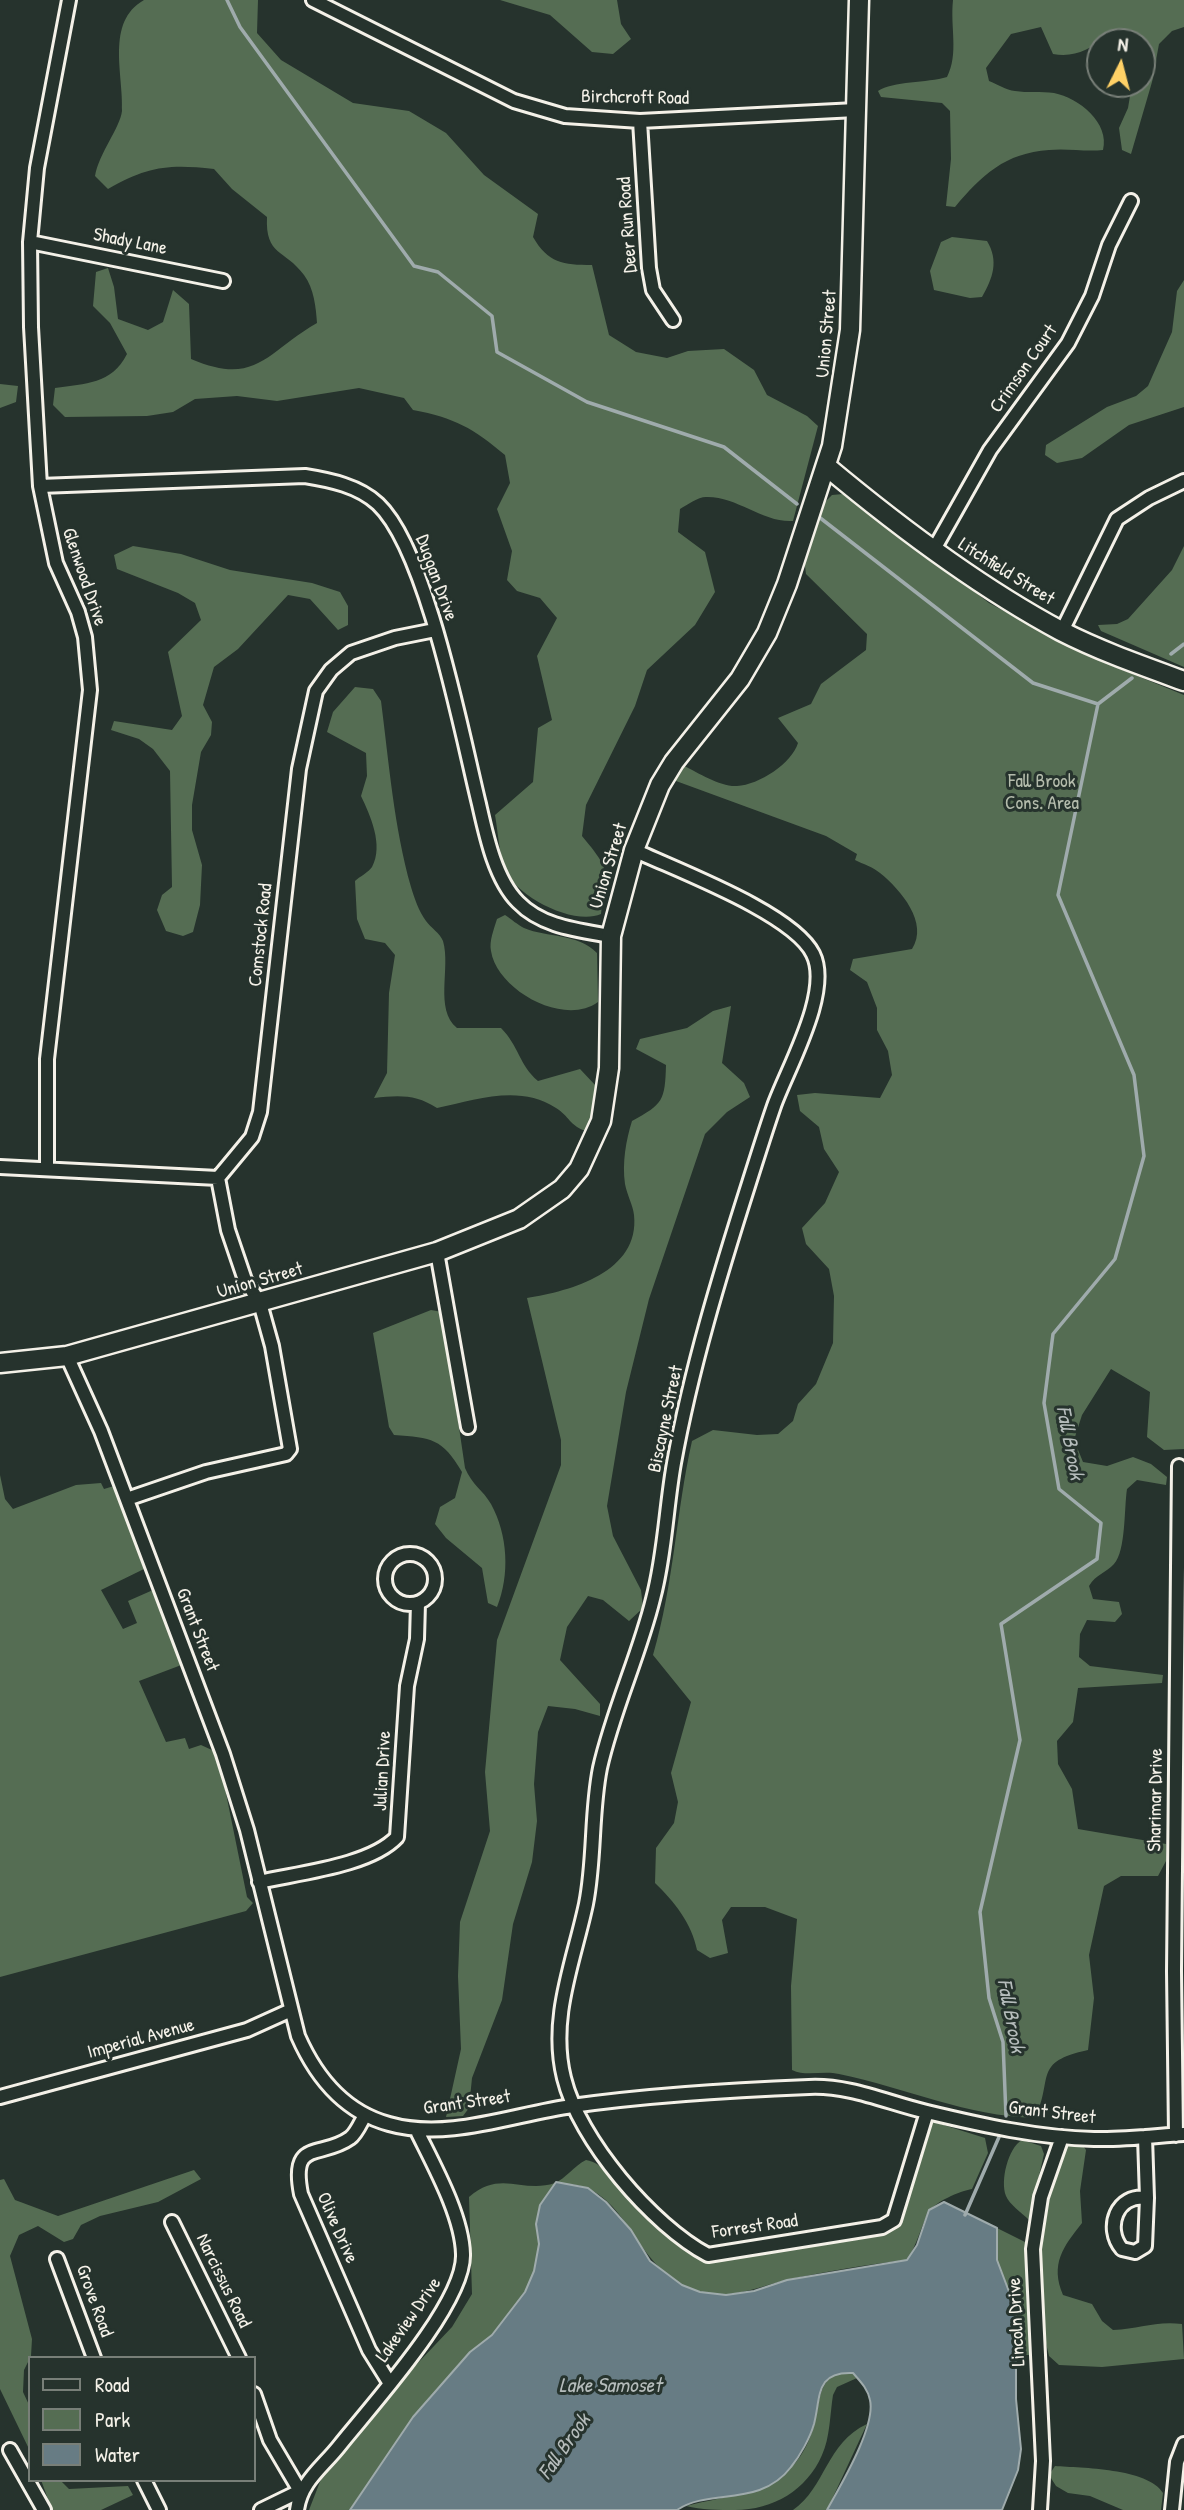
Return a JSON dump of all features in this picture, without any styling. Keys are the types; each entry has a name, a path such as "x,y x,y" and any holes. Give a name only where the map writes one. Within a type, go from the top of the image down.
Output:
{"street":[{"name":"Glenwood Drive","path":"47,1167 47,1059 87,743 90,690 85,637 78,612 56,564 40,485 30,242 37,168 69,0"},
{"name":"Birchcroft Road","path":"313,0 514,101 565,116 640,121 856,110"},
{"name":"Union Street","path":"0,1363 67,1356 436,1252 495,1231 541,1206 562,1189 592,1146 601,1121 610,1069 611,936 634,850 660,785 674,762 740,679 767,633 787,584 826,466 840,409 850,330 859,0"},
{"name":"Deer Run Road","path":"640,121 651,279 657,299 673,320"},
{"name":"Crimson Court","path":"933,551 990,450 1068,343 1092,296 1109,245 1131,201"},
{"name":"Shady Lane","path":"30,242 223,281"},
{"name":"Litchfield Street","path":"826,466 933,551 1062,631 1184,681"},
{"name":"Duggan Drive","path":"40,485 305,476 331,480 356,489 378,504 394,525 417,573 435,630 485,829 503,879 517,901 537,918 562,927 611,936"},
{"path":"1062,631 1117,519 1149,498 1184,481"},
{"name":"Comstock Road","path":"218,1178 252,1137 260,1112 299,769 316,691 331,670 351,653 395,638 435,630"},
{"name":"Biscayne Street","path":"573,2106 563,2075 561,2007 586,1903 599,1772 654,1594 674,1463 695,1373 741,1207 774,1106 813,1007 817,981 814,955 797,934 776,919 634,850"},
{"path":"0,1167 47,1167 218,1178 232,1243 245,1280 260,1303 291,1447 288,1452 206,1472 127,1500"},
{"path":"436,1252 468,1427"},
{"name":"Grant Street","path":"67,1356 127,1500 223,1754 247,1830 289,2011 309,2060 324,2081 365,2115 416,2129 442,2130 573,2106 837,2087 927,2112 1062,2137 1180,2135"},
{"name":"Sharimar Drive","path":"1180,1466 1174,1970 1180,2135"},
{"name":"Julian Drive","path":"404,1554 421,1556 428,1560 436,1575 433,1590 418,1603 397,1600 386,1587 386,1570 390,1563 404,1554"},
{"name":"Julian Drive","path":"259,1882 357,1859 386,1849 397,1837 408,1677 419,1617 418,1603"},
{"name":"Imperial Avenue","path":"0,2097 247,2030 289,2011"},
{"name":"Forrest Road","path":"573,2106 627,2188 686,2243 708,2255 883,2228 894,2220 927,2112"},
{"name":"Olive Drive","path":"365,2115 350,2138 309,2152 300,2163 298,2180 301,2194 369,2350 389,2382"},
{"name":"Lakeview Drive","path":"300,2491 389,2382 448,2304 459,2280 463,2255 454,2216 416,2129"},
{"name":"Lincoln Drive","path":"1038,2510 1042,2462 1033,2249 1041,2197 1062,2137"},
{"path":"1145,2137 1147,2198"},
{"name":"Narcissus Road","path":"172,2222 238,2356"},
{"name":"Grove Road","path":"57,2259 93,2356"},
{"path":"256,2400 270,2440 300,2491 297,2510"},
{"path":"1172,2510 1177,2462 1184,2444"},
{"path":"10,2450 28,2482"},
{"path":"28,2482 44,2510"},
{"path":"145,2482 159,2510"},
{"path":"261,2510 300,2491"}],"green space":[{"path":"144,0 258,0 257,33 281,60 353,103 409,111 446,133 484,175 538,214 533,237 544,252 557,261 592,265 609,335 636,352 667,358 688,351 724,349 754,370 767,395 807,416 818,426 793,521 771,518 717,498 700,498 680,509 678,532 705,552 715,592 695,625 647,670 635,706 586,805 582,836 603,864 606,879 601,914 590,917 576,916 533,899 511,879 501,856 495,815 533,782 538,728 552,720 537,656 557,618 540,598 517,591 507,580 512,551 497,509 510,483 505,455 463,425 413,410 404,398 359,388 277,401 237,396 195,399 173,412 147,416 65,417 53,405 55,388 97,381 113,372 127,354 110,323 93,306 96,272 108,268 114,287 118,319 148,330 163,322 173,290 189,304 191,359 213,367 246,368 272,355 317,323 310,286 297,267 273,246 267,230 267,217 232,189 214,169 159,168 135,175 108,189 95,176 122,111 120,35 132,10"},
{"path":"500,0 617,0 621,24 631,39 613,54 592,52 550,15"},
{"path":"953,0 1184,0 1184,27 1172,31 1159,44 1156,60 1156,28 1086,28 1086,50 1068,55 1053,54 1041,27 1011,34 986,68 989,81 1012,90 1054,93 1073,100 1097,121 1102,130 1103,150 1033,152 1007,161 985,176 955,207 946,206 951,159 950,111 942,103 881,97 878,91 892,85 947,77 953,59"},
{"path":"1130,98 1147,98 1131,154 1122,150 1119,128"},
{"path":"952,237 987,241 991,248 993,269 982,297 970,298 934,290 930,271 941,242"},
{"path":"1184,280 1184,407 1129,425 1082,458 1057,463 1045,455 1046,445 1107,407 1136,396 1148,386 1172,332 1177,291"},
{"path":"0,384 18,386 16,402 0,408"},
{"name":"Fall Brook Cons. Area","path":"843,494 858,501 989,603 1086,655 1184,695 1184,1449 1164,1450 1147,1437 1150,1392 1111,1369 1082,1415 1074,1440 1083,1462 1107,1466 1133,1457 1151,1464 1167,1477 1166,1485 1137,1480 1127,1489 1123,1540 1118,1558 1089,1586 1093,1599 1119,1602 1122,1614 1115,1622 1087,1620 1080,1634 1079,1657 1090,1666 1163,1675 1162,1683 1078,1688 1073,1722 1057,1741 1058,1764 1072,1789 1078,1829 1166,1844 1166,1861 1158,1876 1121,1876 1104,1886 1089,1955 1094,1998 1088,2050 1070,2055 1052,2066 1035,2118 960,2107 839,2074 792,2070 791,1986 797,1919 765,1907 731,1907 722,1920 728,1953 710,1958 697,1950 695,1940 681,1913 655,1883 656,1848 674,1823 678,1802 671,1773 691,1702 653,1655 666,1602 692,1441 713,1430 757,1435 778,1434 793,1421 798,1404 816,1384 833,1343 834,1296 829,1269 806,1244 802,1228 825,1203 839,1172 824,1149 819,1127 800,1111 797,1095 815,1093 880,1098 892,1075 888,1051 877,1030 877,1008 867,982 850,970 853,959 912,949 916,939 915,918 904,898 880,873 855,860 857,854 826,836 676,781 676,769 684,766 730,786 746,785 774,772 795,751 798,743 778,718 811,704 821,684 866,650 867,634 806,574 804,558 825,502 832,495"},
{"path":"133,546 181,554 230,570 312,583 340,592 348,606 348,625 338,630 310,599 288,595 238,649 214,667 203,705 212,722 211,735 201,752 192,805 192,830 202,865 200,905 193,932 183,936 166,931 157,910 162,895 172,887 170,771 153,749 139,739 111,730 114,721 172,730 182,716 168,652 201,620 195,603 178,593 117,569 114,555"},
{"path":"1184,546 1184,667 1101,631 1098,625 1117,624 1128,619 1172,570"},
{"path":"355,687 373,689 381,701 400,841 417,904 426,921 443,941 445,999 450,1020 457,1028 501,1028 538,1081 580,1069 596,1086 596,1105 586,1131 576,1126 556,1108 527,1097 497,1096 437,1108 422,1100 407,1097 374,1098 387,1073 389,993 395,955 385,943 365,939 357,919 355,881 372,867 377,849 374,830 361,796 367,776 366,753 327,732 333,712"},
{"path":"505,915 524,928 581,942 597,953 598,1002 584,1009 551,1007 519,991 505,979 496,965 491,947 497,919"},
{"path":"731,1006 722,1063 744,1083 750,1097 727,1112 705,1134 649,1299 626,1392 607,1506 613,1536 641,1590 643,1608 629,1621 603,1600 588,1596 567,1627 560,1660 600,1704 600,1716 575,1709 548,1706 538,1732 534,1784 537,1821 532,1862 513,1924 502,2000 472,2078 469,2108 463,2116 446,2117 461,2049 458,1976 460,1922 490,1831 485,1772 497,1640 561,1465 561,1440 527,1298 582,1284 599,1275 626,1251 633,1235 634,1215 624,1176 628,1136 632,1121 660,1100 666,1077 666,1065 636,1049 640,1039 687,1028 713,1011"},
{"path":"431,1310 442,1312 465,1468 491,1504 504,1542 504,1582 497,1607 488,1603 482,1568 446,1538 435,1524 440,1507 455,1498 462,1472 442,1446 427,1439 394,1435 389,1427 373,1333"},
{"path":"0,1475 5,1499 13,1509 76,1485 101,1483 104,1489 114,1486 144,1569 101,1590 123,1629 137,1623 128,1601 153,1590 184,1664 139,1681 166,1742 185,1738 189,1749 201,1745 214,1751 219,1759 247,1897 253,1903 246,1911 0,1977"},
{"path":"930,2123 985,2138 988,2153 972,2189 948,2198 931,2209 907,2260 815,2274 732,2294 709,2294 678,2282 649,2256 603,2197 587,2188 556,2183 536,2224 539,2244 534,2271 525,2292 492,2335 470,2352 413,2417 350,2510 309,2510 323,2474 380,2403 452,2327 472,2294 469,2197 481,2189 502,2183 543,2186 555,2183 586,2160 598,2164 607,2172 631,2203 663,2234 688,2250 715,2259 889,2231 899,2221"},
{"path":"1022,2140 1041,2146 1044,2154 1029,2220 1010,2202 1004,2190 1009,2157"},
{"path":"1066,2143 1081,2143 1086,2150 1080,2191 1082,2223 1064,2248 1058,2265 1059,2284 1063,2295 1092,2304 1102,2321 1113,2330 1182,2324 1184,2359 1102,2367 1059,2365 1049,2356 1043,2330 1038,2251 1047,2194"},
{"path":"194,2170 201,2179 158,2202 100,2216 81,2225 73,2239 64,2242 38,2226 19,2235 10,2256 32,2339 31,2356 28,2356 24,2370 23,2392 28,2403 28,2447 0,2389 0,2180 4,2179 15,2200 58,2216"},
{"path":"997,2228 1027,2243 1031,2355 1024,2355 1018,2345 1016,2309 997,2260"},
{"path":"836,2372 853,2373 857,2378 837,2387 833,2395 825,2448 816,2467 798,2488 775,2502 749,2509 710,2510 686,2506 764,2485 794,2464 806,2447 822,2390"},
{"path":"867,2424 827,2510 793,2510 813,2490 843,2442"},
{"path":"1055,2466 1113,2471 1143,2479 1163,2493 1161,2510 1123,2510 1090,2496 1068,2493 1056,2486 1049,2475"},
{"path":"42,2482 62,2482 69,2489 128,2486 133,2495 101,2510 52,2510"}],"water":[{"name":"Lake Samoset","path":"556,2182 588,2188 606,2202 631,2230 650,2261 682,2285 700,2292 726,2295 754,2291 787,2280 907,2260 917,2245 929,2210 944,2202 997,2228 997,2260 1016,2310 1016,2399 1021,2449 1018,2470 1002,2510 827,2510 856,2456 868,2425 870,2400 853,2373 832,2376 826,2381 819,2395 812,2429 798,2458 779,2480 750,2493 704,2500 677,2510 350,2510 413,2417 470,2352 492,2335 525,2292 534,2271 539,2244 536,2224 540,2205"}],"waterway":[{"path":"227,0 240,27 414,266 438,272 492,316 497,352 587,402 724,447 797,504"},
{"path":"819,517 1033,683 1098,704"},
{"name":"Fall Brook","path":"1171,654 1184,644"},
{"name":"Fall Brook","path":"1006,2116 1003,2042 989,1998 980,1912 1020,1740 1001,1624 1097,1559 1101,1523 1059,1489 1044,1403 1053,1334 1115,1259 1144,1156 1134,1075 1058,895 1098,704 1132,678"},
{"name":"Fall Brook","path":"965,2215 999,2137"}]}
